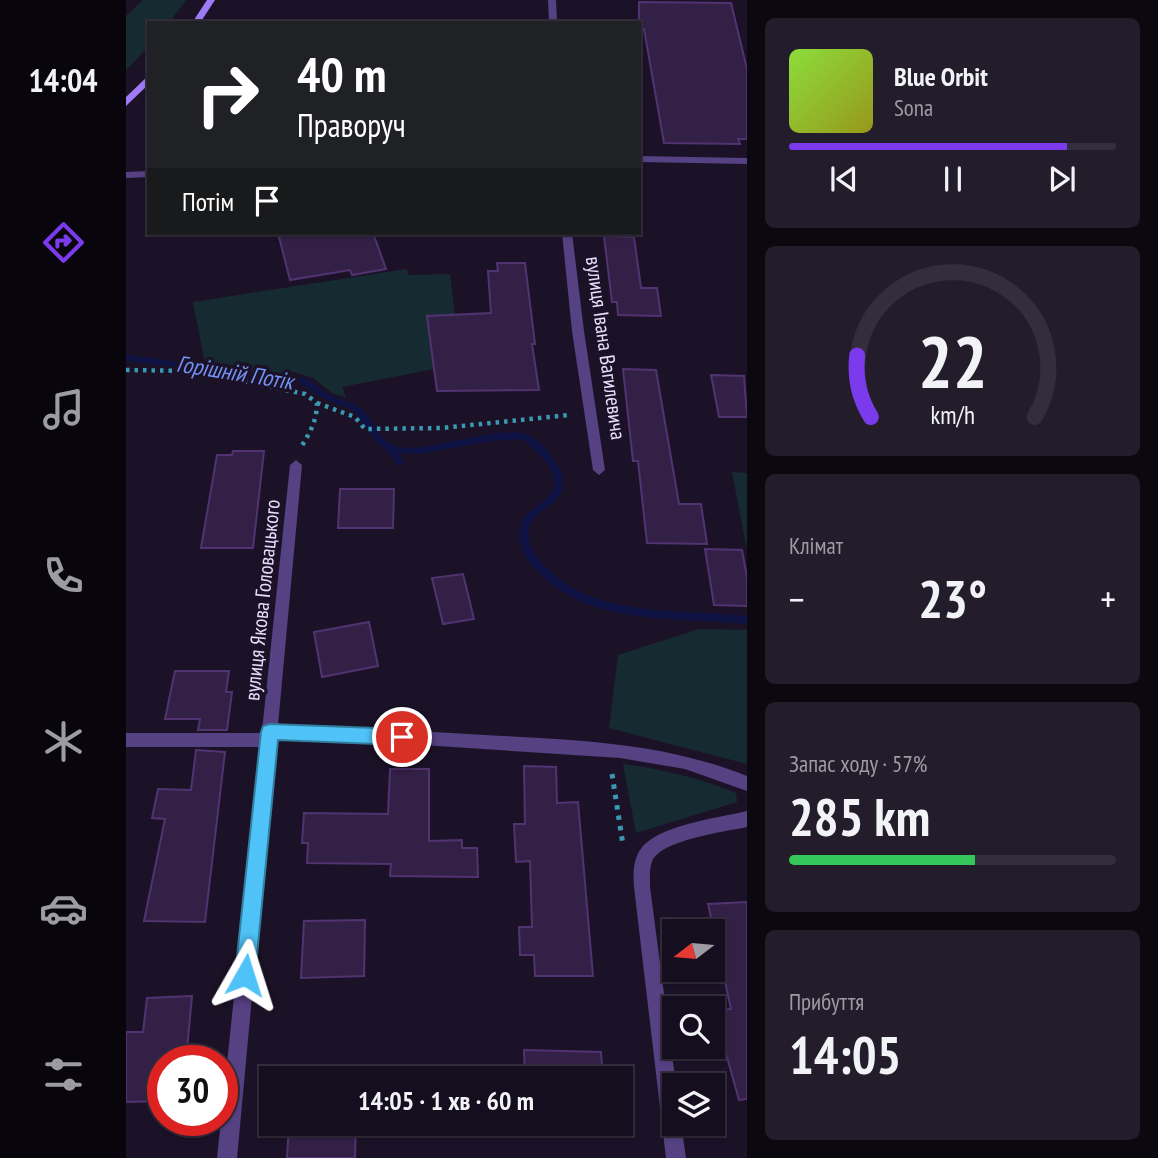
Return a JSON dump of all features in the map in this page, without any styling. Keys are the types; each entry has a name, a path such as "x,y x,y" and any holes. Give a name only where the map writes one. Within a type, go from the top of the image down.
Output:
{"street":[{"path":"197,21 211,0"},
{"path":"552,0 553,21"},
{"path":"126,103 147,80"},
{"path":"641,159 747,161"},
{"path":"126,175 147,174"},
{"name":"вулиця Івана Вагилевича","path":"567,235 600,470"},
{"name":"вулиця Якова Головацького","path":"227,1158 296,465"},
{"path":"126,740 269,736 608,749 669,758 747,784"},
{"path":"676,1158 642,870 646,855 655,846 671,839 747,819"}],"path":[{"path":"126,370 180,369 216,373 305,394 317,402 355,417 365,429 420,430 590,413"},
{"path":"314,425 317,402"},
{"path":"608,749 624,848"}],"shaded area":[{"path":"143,0 186,0 170,21 147,21 147,48 126,70 126,16"},
{"path":"407,269 408,275 450,274 455,315 427,317 434,369 342,387 346,397 334,394 313,378 294,372 261,375 205,363 193,302"},
{"path":"732,472 747,473 747,550"},
{"path":"699,629 747,630 747,764 609,728 618,655"},
{"path":"623,764 666,771 708,783 736,793 737,802 636,833"}],"building":[{"path":"639,2 731,3 747,69 747,139 738,139 740,144 664,143 644,29 641,29"},
{"path":"279,235 374,235 386,269 352,275 350,270 290,280"},
{"path":"604,236 634,237 641,288 657,288 661,316 618,315 617,302 612,302"},
{"path":"497,263 525,263 539,390 437,391 427,316 491,313 488,271 498,271"},
{"path":"623,369 656,370 679,504 701,504 707,544 647,543 638,461 633,461"},
{"path":"711,375 744,376 747,417 719,417"},
{"path":"233,451 264,451 253,548 201,548 217,455 232,455"},
{"path":"340,489 394,489 393,528 338,528"},
{"path":"705,549 742,550 747,577 747,606 714,605"},
{"path":"463,574 474,619 443,624 432,578"},
{"path":"369,622 378,666 322,677 314,632"},
{"path":"175,671 229,671 226,692 232,692 227,730 198,730 200,719 165,719"},
{"path":"196,750 225,752 205,922 144,921 165,819 152,818 158,789 191,790"},
{"path":"524,766 556,767 557,803 578,802 593,976 535,976 534,955 520,955 519,927 532,927 530,861 516,862 514,824 525,824"},
{"path":"390,769 429,769 429,841 462,840 462,848 477,848 478,877 390,876 391,864 307,863 308,843 302,843 304,813 388,814"},
{"path":"747,902 747,1099 739,1100 725,1050 725,1009 731,1009 725,982 725,919 711,919 708,904"},
{"path":"365,920 364,976 301,978 304,921"},
{"path":"192,996 187,1045 147,1045 147,1101 126,1102 126,1032 143,1032 147,998"},
{"path":"524,1050 601,1052 602,1066 525,1066"},
{"path":"288,1136 356,1136 355,1158 287,1158"}],"waterway":[{"name":"Горішній Потік","path":"126,358 258,379 300,379 327,397 358,410 380,441 392,449 419,451 492,438 524,436 545,455 559,480 556,494 529,518 524,536 526,548 536,564 557,583 581,597 607,606 663,614 747,620"},
{"path":"391,449 400,463"}],"route":[{"path":"245,975 270,732 402,737"}]}
